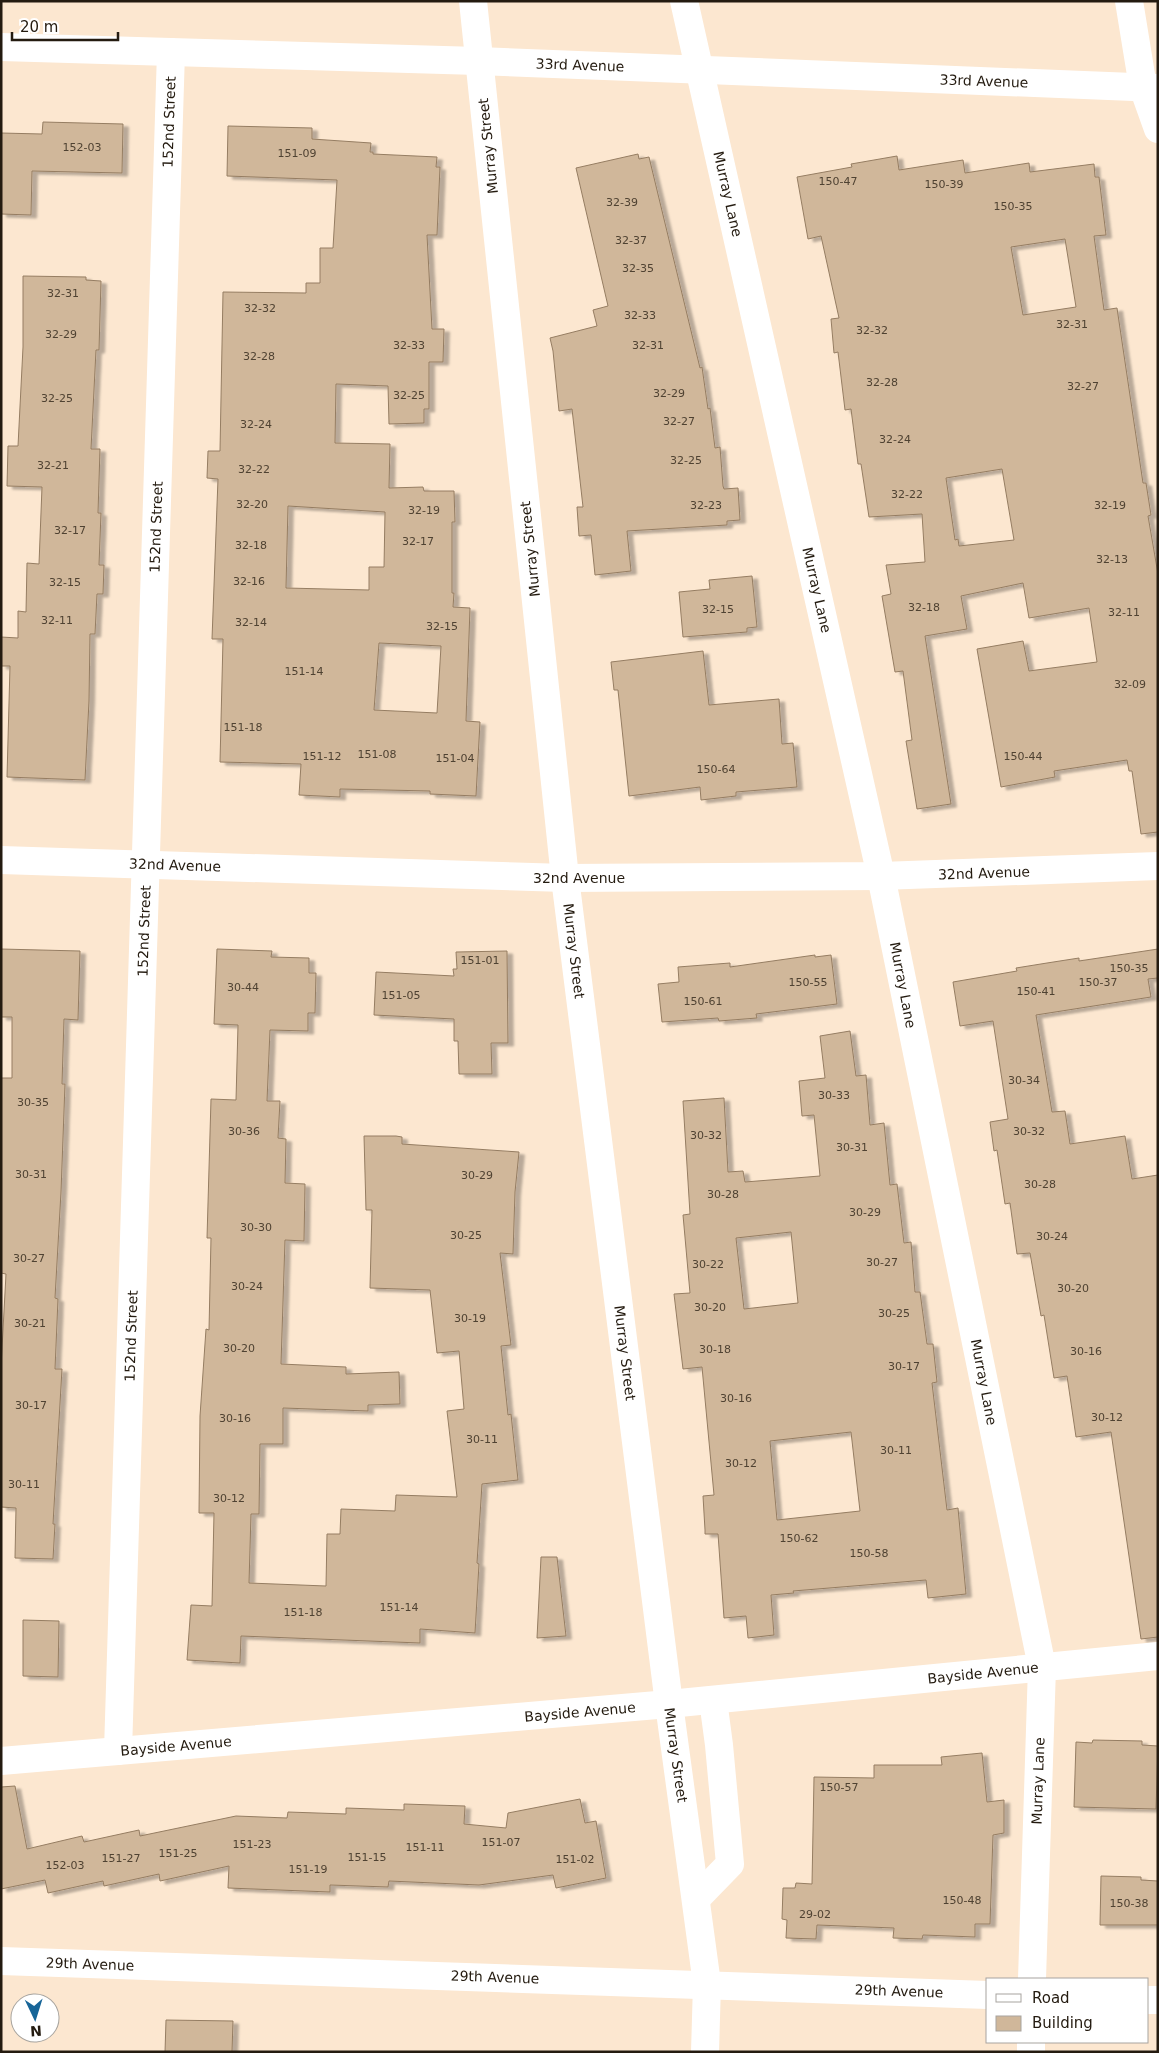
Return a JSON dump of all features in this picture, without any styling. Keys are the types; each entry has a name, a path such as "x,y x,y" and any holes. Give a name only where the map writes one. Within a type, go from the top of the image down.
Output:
{"street":[{"name":"Murray Street","path":"473,1 565,878 707,1984 705,2052"},
{"name":"Murray Lane","path":"684,1 881,876 1042,1667 1032,1978"},
{"path":"1129,1 1151,87 1158,130"},
{"name":"33rd Avenue","path":"1,47 478,61 1151,87"},
{"name":"152nd Street","path":"118,1751 171,52"},
{"name":"32nd Avenue","path":"1,860 565,878 881,876 1158,866"},
{"name":"Bayside Avenue","path":"1,1761 670,1704 1158,1656"},
{"path":"696,1899 730,1864 713,1700"},
{"name":"29th Avenue","path":"1,1961 986,1994"}],"building":[{"path":"43,122 123,124 122,173 32,171 31,215 1,214 1,133 42,134"},
{"path":"228,126 312,128 312,139 371,143 370,152 373,152 373,154 437,157 436,167 440,167 437,235 427,235 432,329 444,329 443,362 429,362 429,409 424,409 424,423 389,424 388,386 336,384 335,443 390,444 389,488 423,487 424,491 454,491 455,522 452,522 453,607 470,608 466,721 480,722 476,796 430,794 430,791 340,789 340,797 299,795 301,764 220,762 223,639 212,639 218,479 207,478 208,451 220,451 223,292 306,293 306,283 320,283 320,248 333,248 337,180 227,176","holes":["288,506 385,512 384,567 369,567 369,590 286,588","379,643 441,646 437,713 374,710"]},
{"path":"638,154 639,159 649,157 700,368 702,367 715,448 720,447 723,486 724,489 738,488 740,520 727,521 727,525 627,531 631,571 595,575 591,535 579,536 577,507 583,507 572,409 559,411 550,338 597,326 593,310 608,306 576,168"},
{"path":"897,156 899,170 963,160 965,173 1029,163 1030,172 1094,164 1095,177 1099,177 1106,235 1094,236 1104,310 1117,308 1143,483 1146,483 1151,515 1148,516 1158,574 1158,832 1141,834 1132,771 1129,771 1127,760 1054,771 1055,777 1001,787 977,649 1023,641 1029,671 1097,662 1089,608 1029,618 1023,583 961,596 967,629 925,636 951,804 917,809 906,741 912,740 903,671 895,672 882,596 891,594 886,565 925,562 922,514 869,517 861,464 858,464 851,409 845,410 838,352 834,353 831,319 839,318 821,236 808,239 797,177 852,167 851,164","holes":["1065,239 1076,307 1023,315 1011,247","1002,469 1014,540 959,546 958,539 955,540 946,478"]},
{"path":"23,276 86,277 86,280 101,281 99,350 96,350 91,449 100,449 98,513 101,513 99,565 104,565 103,594 97,594 95,634 90,634 85,780 7,777 10,666 1,666 1,637 18,638 18,611 26,612 27,563 39,564 42,487 7,486 8,446 18,446 23,347"},
{"path":"752,576 757,627 747,628 747,632 683,637 679,592 710,589 709,580"},
{"path":"703,651 709,705 779,699 782,744 793,743 797,787 736,792 736,796 701,800 700,787 629,796 618,690 614,690 611,662"},
{"path":"1,949 80,951 78,1020 64,1019 62,1084 65,1084 55,1298 58,1299 55,1369 62,1369 53,1524 55,1524 53,1559 15,1558 16,1508 1,1507 1,1367 6,1274 1,1273 1,1078 12,1078 12,1017 1,1017"},
{"path":"217,949 272,951 271,957 309,958 309,973 316,973 315,1013 308,1013 308,1031 270,1030 267,1101 280,1101 278,1138 286,1139 285,1183 305,1184 304,1241 285,1240 281,1364 346,1367 346,1374 399,1372 400,1404 368,1405 368,1411 283,1408 283,1444 260,1444 259,1514 251,1514 249,1583 326,1586 327,1534 340,1534 341,1509 395,1511 396,1495 457,1497 447,1411 464,1409 459,1351 437,1353 430,1290 370,1288 372,1210 366,1210 364,1136 402,1137 402,1144 519,1152 515,1192 513,1254 500,1253 511,1345 501,1346 508,1415 511,1414 518,1480 482,1484 475,1633 420,1629 420,1643 241,1636 240,1663 187,1660 191,1605 212,1606 214,1513 199,1513 200,1416 206,1329 209,1330 211,1238 207,1238 211,1099 236,1100 238,1025 214,1024"},
{"path":"1158,949 1158,978 1148,979 1151,997 1036,1015 1052,1112 1065,1111 1070,1144 1125,1136 1132,1179 1158,1175 1158,1637 1141,1639 1111,1432 1076,1437 1067,1376 1054,1378 1044,1315 1041,1316 1030,1253 1017,1254 1010,1203 1005,1204 997,1150 994,1151 990,1122 1008,1119 993,1021 960,1026 953,982 1017,971 1016,968 1047,963 1079,958 1079,961"},
{"path":"507,951 508,1043 491,1043 492,1074 459,1074 458,1041 454,1041 454,1019 374,1015 376,972 454,976 453,969 457,969 456,952"},
{"path":"815,955 815,957 831,955 837,1004 756,1014 757,1018 719,1021 718,1018 662,1022 658,984 679,982 678,967 730,963 730,967"},
{"path":"850,1031 856,1076 866,1075 870,1125 884,1123 890,1185 897,1184 904,1243 911,1242 915,1292 920,1292 927,1344 933,1344 937,1382 932,1383 947,1510 958,1508 966,1594 928,1598 926,1580 793,1591 794,1593 771,1595 774,1635 748,1638 746,1616 724,1618 718,1534 705,1534 703,1496 714,1495 702,1367 683,1369 678,1328 674,1294 690,1293 683,1215 690,1214 683,1101 724,1098 728,1172 743,1171 745,1182 820,1176 814,1115 802,1116 799,1081 825,1078 820,1036","holes":["791,1232 798,1303 744,1309 736,1238","851,1432 860,1511 777,1520 770,1441"]},
{"path":"541,1557 557,1557 566,1636 537,1638"},
{"path":"23,1620 59,1621 58,1677 23,1676"},
{"path":"1093,1740 1142,1741 1142,1745 1158,1746 1156,1809 1074,1807 1076,1742 1092,1743"},
{"path":"982,1753 987,1802 1004,1800 1004,1833 993,1835 990,1924 975,1924 975,1937 923,1935 922,1939 893,1938 894,1928 817,1925 816,1939 786,1938 787,1920 782,1919 783,1888 795,1888 796,1883 812,1884 814,1777 874,1778 874,1765 942,1765 941,1757"},
{"path":"15,1786 27,1849 82,1836 84,1842 139,1830 140,1836 236,1816 287,1818 288,1812 346,1814 346,1808 404,1810 404,1804 465,1806 464,1824 506,1828 508,1813 580,1799 585,1823 596,1821 606,1878 556,1888 553,1875 479,1885 389,1881 388,1887 330,1885 330,1892 228,1888 229,1866 160,1881 159,1874 104,1886 103,1881 48,1893 45,1880 1,1889 1,1787"},
{"path":"1101,1876 1141,1877 1141,1880 1158,1881 1158,1925 1100,1925"},
{"path":"166,2020 233,2021 232,2052 165,2052"}]}
